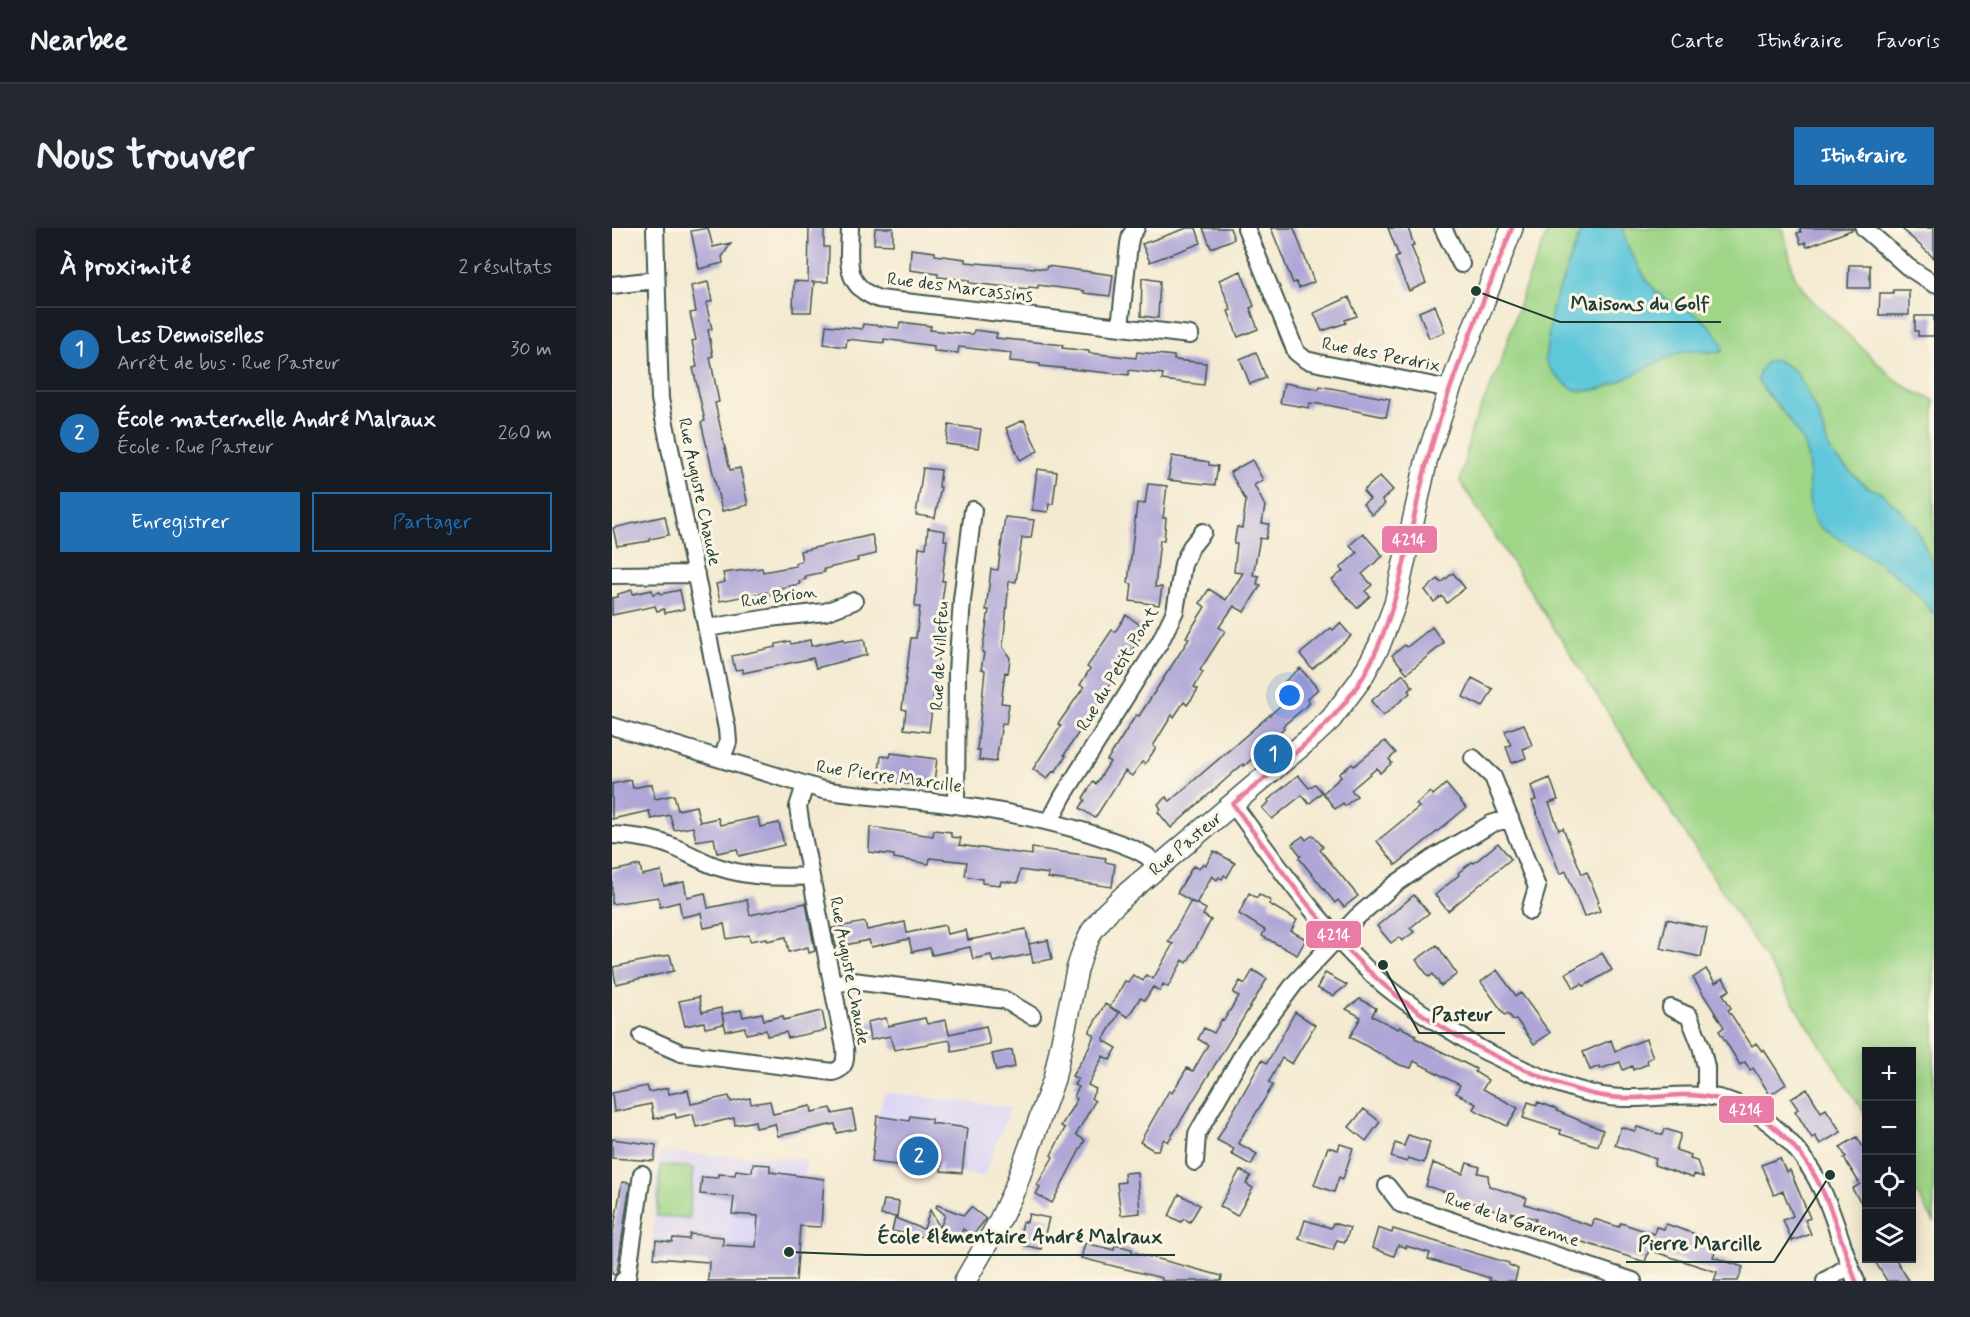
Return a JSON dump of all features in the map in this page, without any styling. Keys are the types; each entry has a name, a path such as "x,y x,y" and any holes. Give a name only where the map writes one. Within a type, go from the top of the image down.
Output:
{"street":[{"name":"Rue Auguste Chaude","path":"656,228 660,399 728,729 728,742 722,759"},
{"name":"Rue des Marcassins","path":"850,228 850,273 858,287 879,299 1191,335"},
{"path":"1120,327 1129,244 1136,228"},
{"name":"Rue des Perdrix","path":"1245,228 1296,352 1306,360 1450,389"},
{"path":"1443,228 1461,264"},
{"name":"Rue Pasteur","path":"965,1281 998,1224 1019,1177 1053,1082 1077,970 1092,931 1107,912 1157,867 1331,719 1361,679 1374,655 1395,604 1427,458 1450,389 1512,228"},
{"path":"1864,228 1908,267 1934,284"},
{"path":"612,285 656,280"},
{"name":"Rue de Villefeu","path":"956,805 957,672 962,600 973,510"},
{"name":"Rue du Petit Pont","path":"1050,821 1063,796 1160,642 1175,611 1184,564 1191,547 1203,532"},
{"path":"612,575 696,574"},
{"name":"Rue Brion","path":"707,628 825,612 854,601"},
{"name":"Rue Pierre Marcille","path":"612,726 805,785 858,795 956,805 1050,821 1134,849 1147,856 1157,867"},
{"path":"1473,758 1493,777 1537,887 1530,911"},
{"name":"Rue Auguste Chaude","path":"642,1036 681,1053 833,1072 840,1070 846,1059 798,807 805,785"},
{"path":"1233,804 1284,876 1338,939 1384,984 1404,1000 1489,1054 1582,1092 1611,1097 1706,1096 1725,1100 1747,1108 1776,1128 1796,1147 1812,1170 1824,1194 1853,1274 1825,1281"},
{"path":"1195,1162 1197,1134 1247,1047 1295,983 1357,917 1402,879 1476,832 1510,818"},
{"path":"612,835 638,836 654,840 717,867 732,871 789,878 811,876"},
{"path":"832,984 853,981 1005,1000 1032,1016"},
{"path":"1671,1008 1689,1016 1701,1046 1706,1067 1706,1096"},
{"path":"623,1281 627,1278 642,1173"},
{"name":"Rue de la Garenne","path":"1387,1186 1401,1204 1633,1281"}],"shaded area":[{"path":"885,1093 1011,1107 984,1176 872,1162 877,1116"},
{"path":"659,1152 806,1159 796,1280 708,1270 708,1263 651,1260"}],"green space":[{"path":"1549,228 1783,228 1794,275 1808,296 1893,378 1913,391 1934,400 1934,1222 1916,1193 1916,1047 1862,1047 1862,1110 1460,481 1472,428 1499,367 1524,290"},
{"path":"661,1165 693,1168 689,1218 657,1216"}],"water":[{"path":"1582,228 1623,228 1631,253 1654,289 1668,300 1705,321 1721,341 1723,351 1687,351 1596,390 1578,390 1561,380 1545,360 1552,309"},
{"path":"1777,360 1795,371 1802,383 1819,416 1833,456 1866,486 1882,493 1916,527 1934,568 1934,616 1912,589 1898,577 1819,527 1814,519 1809,502 1809,464 1804,444 1787,416 1758,382 1759,371 1768,361"}],"building":[{"path":"708,228 713,247 731,243 722,257 723,263 699,269 691,231"},
{"path":"809,228 824,228 824,247 829,247 828,282 814,282 811,312 793,312 794,281 808,282"},
{"path":"875,228 893,228 893,245 874,244"},
{"path":"1187,228 1196,228 1201,243 1150,262 1142,244"},
{"path":"1203,228 1230,228 1234,239 1211,248"},
{"path":"1271,228 1294,228 1314,282 1299,288 1296,282 1293,283"},
{"path":"1388,228 1408,228 1414,245 1411,246 1426,283 1409,291 1395,258 1399,256"},
{"path":"1800,228 1854,229 1807,247 1805,242 1801,244 1797,233 1801,232"},
{"path":"1901,228 1934,228 1934,258"},
{"path":"911,249 965,259 965,262 1046,269 1047,266 1113,275 1110,296 1038,285 1038,288 1029,287 1029,289 969,283 969,280 938,277 938,274 910,270"},
{"path":"1849,265 1870,265 1870,288 1848,288"},
{"path":"1241,271 1254,306 1250,308 1258,329 1238,337 1228,311 1231,310 1219,280"},
{"path":"1142,278 1160,281 1158,318 1141,316"},
{"path":"708,282 712,301 706,303 712,329 708,330 713,356 710,357 719,402 715,403 730,470 740,468 748,505 722,511 701,422 705,421 693,368 697,367 692,341 696,340 690,313 696,312 691,286"},
{"path":"1893,290 1909,290 1909,315 1879,315 1880,293 1893,293"},
{"path":"1349,297 1357,316 1345,320 1346,323 1322,331 1314,313"},
{"path":"1435,305 1445,332 1429,338 1419,312"},
{"path":"1915,316 1934,316 1934,336 1918,336 1918,331 1915,331"},
{"path":"900,322 931,326 930,330 968,334 973,334 974,330 997,333 996,338 1063,345 1062,348 1089,351 1089,353 1136,358 1137,352 1174,356 1174,360 1206,363 1204,385 1162,380 1163,374 1129,370 1129,375 1040,366 1040,364 1010,361 1011,353 959,347 958,353 934,351 934,346 884,339 884,343 847,339 846,347 824,344 826,325 862,329 863,324 899,328"},
{"path":"1256,352 1266,378 1250,384 1240,359"},
{"path":"1284,383 1319,389 1320,386 1390,399 1386,417 1327,405 1310,403 1309,408 1280,403"},
{"path":"1024,420 1038,451 1020,460 1006,428"},
{"path":"949,425 981,429 978,448 946,444"},
{"path":"1172,456 1209,462 1209,465 1218,466 1215,485 1168,480"},
{"path":"1252,460 1263,480 1254,485 1265,506 1262,523 1269,524 1266,539 1260,538 1253,575 1259,576 1257,584 1261,585 1244,612 1234,606 1219,627 1225,631 1200,670 1203,672 1194,687 1198,689 1193,697 1187,705 1184,702 1174,717 1172,715 1153,746 1156,748 1145,764 1142,762 1132,776 1125,771 1095,818 1080,808 1085,800 1083,798 1093,782 1096,784 1110,762 1107,760 1136,715 1139,716 1189,639 1186,637 1205,607 1200,603 1209,589 1226,600 1243,573 1234,572 1237,544 1234,544 1237,527 1242,528 1246,501 1230,472"},
{"path":"923,468 941,470 939,487 941,487 935,518 916,515"},
{"path":"1037,469 1057,472 1053,504 1049,504 1048,512 1032,510"},
{"path":"1380,476 1393,490 1382,500 1385,504 1372,515 1363,504 1370,499 1363,491"},
{"path":"1148,484 1167,486 1163,518 1166,518 1164,540 1160,540 1155,587 1162,587 1159,605 1130,601 1132,584 1128,583 1137,503 1145,504"},
{"path":"665,516 669,535 650,539 650,541 617,546 613,528"},
{"path":"1005,517 1034,520 1031,538 1022,538 1016,582 1009,581 1003,647 1010,658 1008,673 1005,672 1001,703 1009,704 1006,724 1002,723 996,762 979,760 980,750 977,750 985,670 981,669 984,653 982,652 989,610 986,610 991,569 998,570"},
{"path":"928,528 945,531 944,540 947,540 942,581 945,581 939,622 943,622 929,732 904,729 906,710 902,709 911,638 916,638 920,607 915,607 919,547 926,548"},
{"path":"1363,533 1383,556 1362,574 1372,585 1365,591 1370,596 1357,608 1332,580 1343,571 1340,568 1357,553 1350,545"},
{"path":"872,535 876,554 824,569 825,572 805,576 806,579 799,581 800,584 780,588 781,592 768,595 767,592 720,601 716,584 725,582 723,573 762,568 763,572 796,566 795,563 802,561 800,551"},
{"path":"1453,573 1465,588 1447,603 1442,596 1434,602 1425,590 1438,579 1441,583"},
{"path":"632,590 633,594 652,590 653,594 660,592 661,594 680,590 684,609 665,613 664,609 657,611 655,606 612,615 612,598"},
{"path":"1126,615 1146,629 1064,755 1066,756 1047,779 1033,769 1061,726 1058,724 1084,687 1080,685 1090,669 1087,667 1112,630 1115,632"},
{"path":"1340,623 1351,636 1312,669 1300,654"},
{"path":"1432,627 1444,643 1407,673 1392,655 1405,645 1407,647"},
{"path":"844,639 844,642 864,639 867,655 816,668 813,658 743,673 743,669 735,670 732,656 776,647 776,644 790,641 791,644 810,640 811,646"},
{"path":"1300,668 1318,689 1307,699 1310,703 1283,726 1284,728 1244,766 1243,764 1171,828 1158,812 1161,809 1158,804 1166,797 1170,801 1286,701 1281,696 1288,689 1283,683"},
{"path":"1403,674 1413,687 1408,691 1410,693 1383,716 1371,701"},
{"path":"1472,678 1493,689 1483,707 1463,697"},
{"path":"1524,724 1532,745 1523,749 1526,758 1512,763 1506,747 1511,745 1505,731"},
{"path":"1385,741 1396,753 1389,759 1392,763 1380,773 1377,768 1351,790 1357,796 1345,806 1343,803 1335,809 1323,793 1341,777 1339,774 1352,764 1354,766"},
{"path":"891,753 937,759 934,782 924,780 923,786 878,780 881,756 890,757"},
{"path":"1298,775 1309,788 1315,784 1322,792 1309,804 1302,795 1272,819 1262,808 1269,802 1268,800"},
{"path":"1550,778 1558,800 1549,803 1559,830 1563,828 1582,874 1587,872 1599,902 1597,903 1600,911 1584,917 1566,871 1560,874 1532,801 1536,800 1531,786"},
{"path":"631,780 633,788 652,784 655,799 674,795 678,810 696,806 700,822 718,818 720,825 758,817 760,827 779,823 784,845 739,856 737,849 717,853 714,838 696,841 693,827 674,830 670,815 651,819 649,811 612,819 612,784"},
{"path":"1446,784 1466,808 1396,865 1377,841 1419,807 1416,804 1430,792 1433,795"},
{"path":"870,827 933,836 934,830 951,832 951,837 961,838 959,845 1032,855 1032,848 1106,858 1105,862 1115,864 1112,887 1048,878 1049,874 1020,870 1018,883 1001,881 1000,885 982,883 982,879 965,876 967,862 930,858 929,864 894,858 894,855 869,852"},
{"path":"1313,835 1323,847 1320,850 1358,896 1344,907 1338,900 1335,903 1299,858 1301,856 1292,844 1303,836 1306,840"},
{"path":"1498,843 1511,859 1448,911 1435,895 1459,875 1458,873"},
{"path":"1214,851 1235,863 1227,877 1224,875 1222,879 1219,877 1217,880 1212,876 1196,904 1177,893 1193,866 1199,869 1203,863 1206,865"},
{"path":"640,865 642,875 661,871 664,886 684,882 687,897 705,893 708,908 747,900 750,915 806,903 815,951 809,953 808,947 789,952 786,937 767,941 767,938 750,941 749,935 727,939 724,924 704,928 701,913 682,917 679,902 660,907 658,897 612,904 612,871"},
{"path":"1249,893 1257,898 1259,894 1271,901 1269,904 1297,920 1291,931 1306,939 1297,955 1262,936 1265,930 1239,914"},
{"path":"1414,895 1429,913 1410,928 1414,932 1402,941 1399,937 1391,943 1377,926"},
{"path":"1191,901 1206,909 1203,915 1211,920 1187,963 1183,960 1168,987 1163,984 1160,991 1153,987 1145,1000 1140,998 1128,1017 1110,1007 1125,981 1128,982 1133,975 1143,981 1146,975 1153,979 1173,944 1168,942"},
{"path":"1667,919 1707,928 1701,957 1660,948"},
{"path":"865,922 867,930 905,922 907,933 945,925 947,934 966,930 968,940 1026,929 1031,954 993,962 991,955 973,959 970,947 932,955 930,948 912,952 909,939 871,947 869,940 836,947 832,928"},
{"path":"1048,940 1052,959 1033,963 1029,944"},
{"path":"1437,945 1457,974 1441,986 1433,974 1429,977 1416,960"},
{"path":"1602,953 1612,970 1584,986 1582,984 1574,988 1566,973"},
{"path":"670,955 674,971 616,984 613,967"},
{"path":"1706,969 1715,983 1723,978 1730,990 1723,994 1731,1008 1728,1010 1752,1046 1756,1043 1762,1051 1764,1050 1786,1084 1770,1095 1753,1068 1750,1070 1745,1062 1740,1065 1719,1031 1724,1027 1693,978"},
{"path":"1253,970 1267,979 1168,1142 1164,1139 1158,1150 1153,1150 1140,1142 1169,1091 1172,1093 1187,1068 1193,1071 1208,1045 1198,1039 1204,1028 1214,1033 1239,996 1233,993 1240,981 1245,984"},
{"path":"1497,970 1516,996 1521,993 1550,1033 1534,1044 1516,1019 1513,1020 1508,1013 1505,1015 1481,982"},
{"path":"1325,973 1347,985 1333,996 1317,988"},
{"path":"699,997 702,1012 721,1008 724,1024 705,1028 704,1022 685,1026 679,1001"},
{"path":"1360,999 1376,1008 1372,1016 1416,1035 1415,1038 1476,1069 1475,1072 1488,1080 1483,1089 1518,1108 1507,1126 1473,1109 1476,1104 1456,1093 1460,1085 1414,1061 1411,1068 1400,1065 1350,1037 1361,1017 1346,1009"},
{"path":"1105,1004 1119,1013 1103,1040 1117,1048 1110,1060 1103,1056 1088,1085 1096,1089 1091,1098 1095,1101 1076,1135 1085,1140 1052,1203 1036,1194 1040,1187 1037,1185 1053,1157 1051,1155 1065,1128 1061,1126 1077,1099 1074,1096 1079,1087 1074,1085 1078,1079 1072,1076 1089,1048 1094,1035 1089,1032"},
{"path":"741,1010 743,1017 762,1013 764,1020 783,1016 784,1020 822,1011 826,1030 788,1038 786,1032 767,1036 766,1030 746,1034 745,1027 726,1031 722,1014"},
{"path":"1295,1012 1315,1025 1292,1064 1282,1058 1269,1082 1273,1085 1238,1143 1257,1154 1251,1165 1231,1154 1234,1149 1217,1140 1262,1060 1267,1063"},
{"path":"886,1018 888,1026 925,1018 927,1024 946,1020 949,1034 986,1026 990,1044 952,1052 950,1040 894,1050 890,1036 870,1040 867,1022"},
{"path":"1646,1039 1653,1057 1647,1060 1648,1064 1633,1070 1632,1066 1623,1070 1620,1062 1590,1070 1583,1052 1611,1040 1615,1051"},
{"path":"1012,1050 1015,1067 996,1071 992,1054"},
{"path":"647,1086 649,1092 668,1088 669,1094 688,1090 691,1104 729,1096 731,1102 750,1098 751,1104 770,1101 773,1114 811,1106 812,1112 831,1108 833,1114 852,1110 856,1129 837,1133 835,1124 778,1136 775,1124 756,1128 755,1121 735,1125 734,1118 696,1127 693,1114 676,1118 675,1114 654,1119 651,1104 614,1112 612,1093"},
{"path":"1807,1089 1821,1112 1826,1109 1841,1132 1820,1144 1815,1136 1812,1138 1795,1111 1798,1109 1791,1099"},
{"path":"1528,1102 1537,1105 1538,1102 1557,1109 1557,1111 1603,1130 1598,1146 1560,1134 1561,1130 1523,1118"},
{"path":"1364,1109 1380,1122 1366,1141 1349,1127"},
{"path":"877,1116 909,1121 910,1116 931,1119 931,1123 967,1128 962,1173 941,1171 942,1163 914,1160 913,1167 872,1162"},
{"path":"1621,1127 1635,1131 1637,1127 1663,1135 1665,1129 1681,1134 1676,1150 1691,1155 1690,1159 1697,1161 1703,1177 1694,1174 1693,1178 1654,1165 1656,1159 1615,1145"},
{"path":"1408,1135 1430,1142 1424,1163 1408,1158 1407,1162 1391,1157 1395,1143 1404,1146"},
{"path":"1857,1137 1862,1145 1862,1204 1852,1189 1860,1184 1840,1147"},
{"path":"612,1139 656,1145 654,1161 612,1158"},
{"path":"1340,1144 1353,1148 1343,1179 1339,1177 1334,1192 1314,1185 1328,1147 1338,1150"},
{"path":"1780,1158 1786,1172 1790,1170 1810,1218 1805,1220 1811,1234 1792,1241 1783,1220 1793,1216 1783,1191 1774,1195 1761,1165"},
{"path":"1433,1163 1463,1174 1467,1163 1480,1167 1478,1173 1488,1175 1489,1186 1527,1198 1525,1204 1592,1226 1594,1219 1619,1227 1621,1223 1654,1234 1656,1227 1664,1229 1666,1224 1718,1242 1713,1257 1743,1267 1738,1281 1714,1281 1717,1272 1649,1250 1645,1262 1570,1238 1569,1240 1533,1226 1536,1219 1511,1212 1511,1215 1448,1195 1449,1193 1426,1186"},
{"path":"753,1164 770,1165 770,1172 824,1179 821,1227 800,1226 796,1281 708,1281 709,1262 654,1258 656,1240 672,1242 673,1238 689,1239 690,1234 723,1237 723,1245 756,1247 758,1216 732,1214 734,1197 700,1194 702,1177 718,1178 718,1174 735,1175 736,1170 752,1172"},
{"path":"1240,1170 1251,1176 1246,1184 1253,1188 1237,1216 1220,1206"},
{"path":"1137,1172 1140,1213 1121,1215 1117,1183 1125,1182 1124,1173"},
{"path":"622,1182 630,1183 615,1275 612,1274 612,1238"},
{"path":"1179,1194 1200,1205 1190,1222 1184,1219 1181,1222 1169,1216"},
{"path":"884,1200 899,1202 897,1217 881,1215"},
{"path":"937,1205 964,1215 971,1207 986,1219 972,1236 963,1229 958,1241 924,1229 930,1210 940,1228 945,1215 936,1207"},
{"path":"1029,1214 1049,1218 1041,1249 1022,1245 1024,1236 1020,1235 1023,1222 1027,1222"},
{"path":"895,1218 931,1232 929,1238 892,1231"},
{"path":"1305,1220 1331,1228 1333,1223 1350,1228 1345,1242 1337,1240 1333,1250 1299,1239"},
{"path":"1378,1228 1392,1233 1393,1229 1509,1263 1518,1269 1515,1281 1489,1281 1490,1278 1428,1259 1430,1253 1406,1246 1406,1248 1398,1245 1394,1256 1372,1248"},
{"path":"1085,1243 1114,1250 1115,1245 1132,1249 1132,1252 1222,1276 1221,1281 1162,1281 1162,1278 1081,1258"},
{"path":"1876,1263 1898,1263 1909,1281 1887,1281"}],"transit line":[{"name":"4214","path":"1233,804 1304,746 1336,713 1363,677 1376,651 1387,624 1403,568 1429,455 1447,397 1512,228"},
{"name":"4214","path":"1233,804 1303,899 1342,944 1384,985 1448,1031 1501,1059 1575,1089 1618,1098 1702,1096 1739,1106 1771,1125 1798,1152 1818,1181 1856,1281"}],"place":[{"name":"Maisons du Golf","path":"1476,291"},
{"name":"Les Demoiselles","path":"1273,754"},
{"name":"Pasteur","path":"1383,965"},
{"name":"École maternelle André Malraux","path":"919,1156"},
{"name":"Pierre Marcille","path":"1830,1175"},
{"name":"École élémentaire André Malraux","path":"789,1252"}]}
